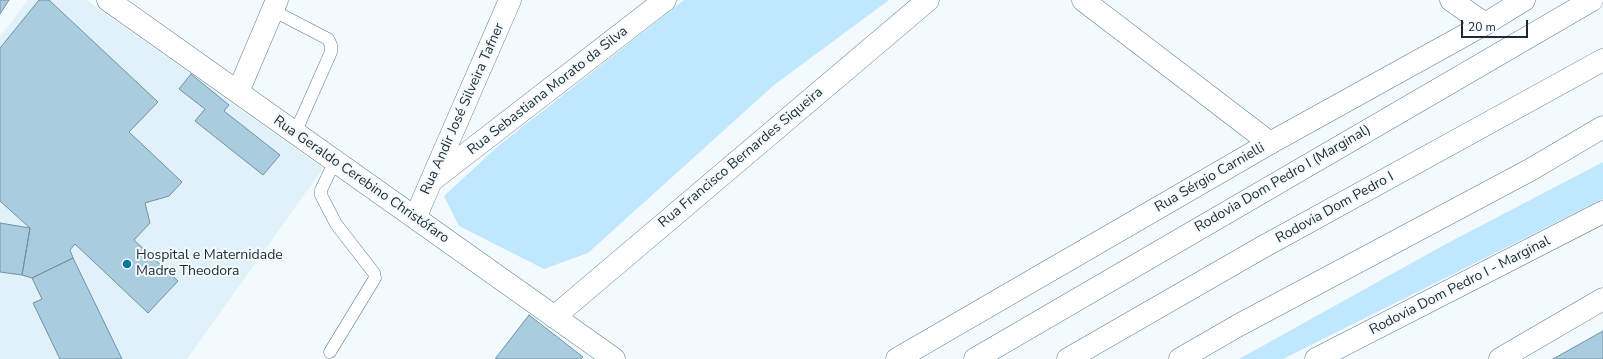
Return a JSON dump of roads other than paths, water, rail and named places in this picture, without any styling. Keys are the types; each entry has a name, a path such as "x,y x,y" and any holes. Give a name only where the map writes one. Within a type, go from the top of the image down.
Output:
{"main road":[{"name":"Rua Geraldo Cerebino Christófaro","path":"108,0 614,359"},
{"name":"Rua Andir José Silveira Tafner","path":"415,218 510,0"},
{"name":"Rua Sebastiana Morato da Silva","path":"431,181 665,0"},
{"name":"Rua Francisco Bernardes Siqueira","path":"554,317 928,0"},
{"path":"1083,0 1270,143"},
{"path":"1451,0 1485,24"},
{"name":"Rua Sérgio Carnielli","path":"897,359 1270,143 1485,24 1524,0"},
{"name":"Rodovia Dom Pedro I (Marginal)","path":"975,359 1592,0"},
{"path":"238,92 275,5"},
{"name":"Rodovia Dom Pedro I","path":"1068,359 1261,248 1603,60"},
{"path":"1180,359 1239,325 1530,170 1603,127"},
{"path":"1530,170 1603,137"},
{"name":"Rodovia Dom Pedro I - Marginal","path":"1316,359 1603,212"},
{"path":"1500,359 1603,299"}],"lane":[{"path":"275,5 328,39 331,45 331,52 295,133"},
{"path":"330,352 376,278 374,272 336,224 321,195 321,190 335,161"}],"place":[{"name":"Hospital e Maternidade Madre Theodora","path":"127,264"}]}
